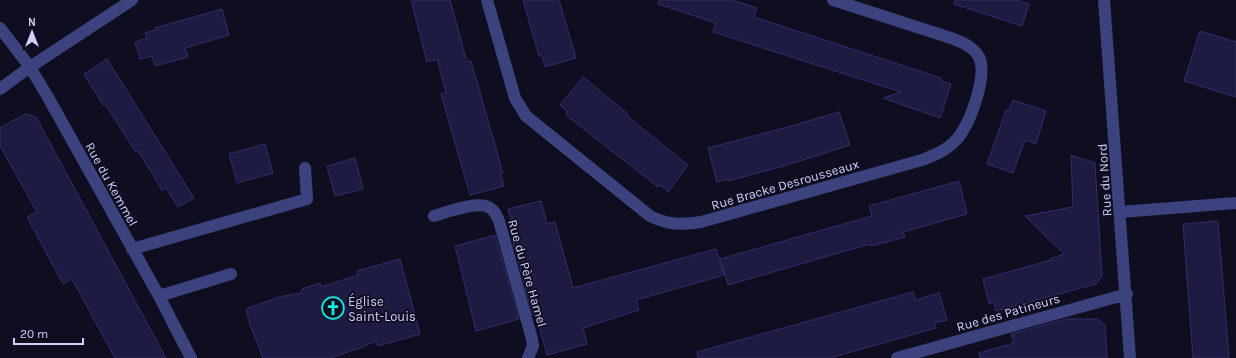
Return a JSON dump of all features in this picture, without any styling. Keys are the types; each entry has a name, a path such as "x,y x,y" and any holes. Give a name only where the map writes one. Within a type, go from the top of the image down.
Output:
{"street":[{"path":"0,89 132,0"},
{"name":"Rue Bracke Desrousseaux","path":"488,0 515,98 526,116 650,216 658,220 679,225 701,222 922,160 945,150 964,130 969,120 980,85 982,73 979,57 973,49 964,43 951,38 833,0"},
{"name":"Rue du Nord","path":"1104,0 1127,294 1130,358"},
{"name":"Rue du Kemmel","path":"0,28 30,68 49,98 159,296 191,358"},
{"path":"132,249 307,199 306,168"},
{"path":"1120,212 1236,203"},
{"name":"Rue du Père Hamel","path":"434,216 476,205 489,207 496,214 500,221 532,339 533,346 528,358"},
{"path":"159,296 231,274"},
{"name":"Rue des Patineurs","path":"897,358 1127,294"}],"building":[{"path":"411,0 450,0 467,62 471,61 503,173 500,173 504,186 470,195 441,94 446,92 437,59 427,62"},
{"path":"523,0 559,0 576,58 545,67 542,56 539,56"},
{"path":"659,0 732,0 757,8 754,17 941,78 941,81 951,84 940,118 883,98 901,92 713,32 716,23 658,4"},
{"path":"955,0 1016,0 1029,4 1022,26 954,4"},
{"path":"222,9 229,35 185,48 188,57 155,66 152,56 140,59 135,42 147,38 145,33 156,30 155,28"},
{"path":"1200,31 1236,42 1236,97 1184,81"},
{"path":"107,59 194,198 178,207 166,188 162,190 138,151 136,152 105,104 103,105 84,74"},
{"path":"583,77 628,114 627,116 688,165 668,192 660,185 658,187 566,115 568,112 560,105"},
{"path":"1013,100 1046,111 1036,144 1025,140 1013,173 987,164 1006,110 1009,110"},
{"path":"839,112 850,145 784,166 728,181 728,179 717,182 708,148"},
{"path":"25,114 36,117 166,358 115,358 72,279 63,284 27,217 37,212 0,146 0,128"},
{"path":"265,144 273,173 237,183 229,154"},
{"path":"1071,155 1095,163 1102,276 1096,284 996,311 994,303 989,304 983,279 1051,260 1050,259 1064,254 1025,216 1073,207"},
{"path":"355,158 363,189 335,196 327,166"},
{"path":"959,181 967,214 903,232 905,237 871,246 870,244 728,285 720,259 872,216 869,206"},
{"path":"541,201 547,224 555,222 573,288 716,249 724,275 636,300 639,310 583,328 587,344 547,355 536,315 533,316 510,232 514,230 508,209"},
{"path":"1218,221 1229,358 1193,358 1183,224"},
{"path":"495,235 519,319 476,331 455,246"},
{"name":"Église Saint-Louis","path":"400,259 420,334 378,346 376,341 330,358 263,358 250,325 246,310 248,308 279,297 301,293 302,289 320,283 321,287 358,275 357,271"},
{"path":"913,292 916,300 939,293 947,320 934,323 936,328 830,358 698,358 697,352"},
{"path":"1066,319 1097,319 1105,325 1107,358 980,358 979,353 1014,343 1011,334"}],"place":[{"name":"Église Saint-Louis","path":"333,308"}]}
